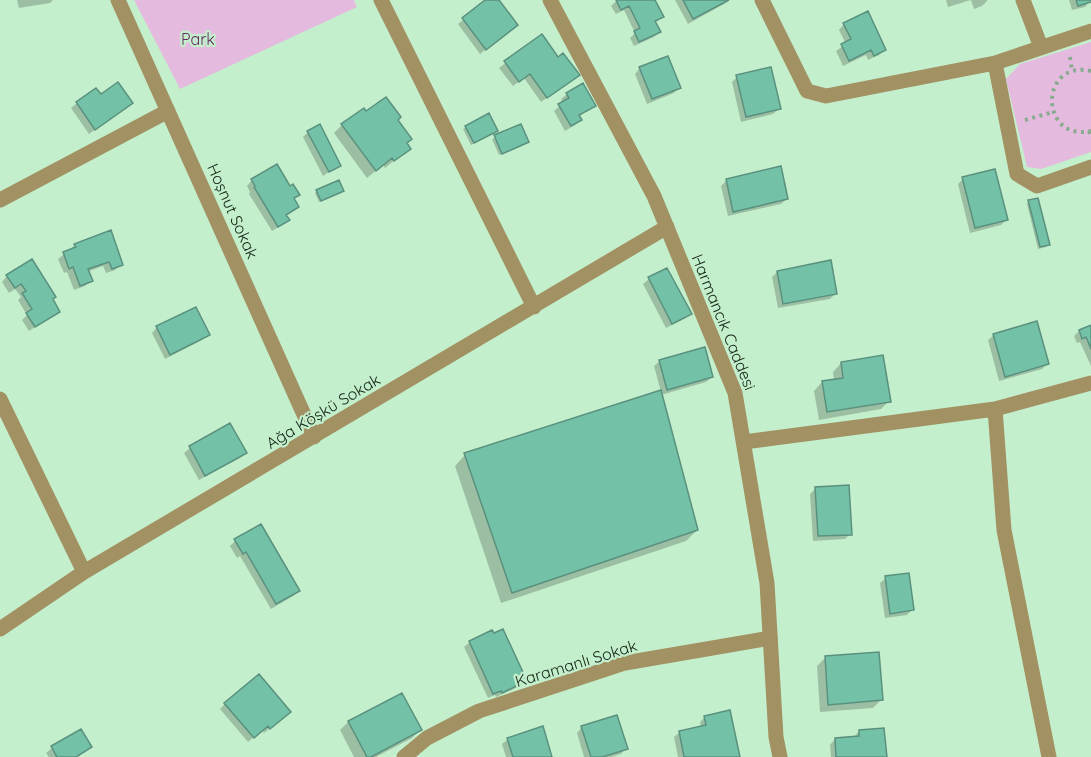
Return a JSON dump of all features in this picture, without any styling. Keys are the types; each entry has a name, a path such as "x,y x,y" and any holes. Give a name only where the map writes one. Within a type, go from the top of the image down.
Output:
{"street":[{"name":"Hoşnut Sokak","path":"118,0 314,437"},
{"path":"381,0 534,306"},
{"name":"Harmancık Caddesi","path":"549,0 654,196 735,393 767,583 776,737 780,757"},
{"path":"762,0 807,91 826,96 995,63 1091,31"},
{"path":"1023,0 1041,47"},
{"path":"995,63 1017,174 1037,186 1091,167"},
{"path":"0,200 168,111"},
{"name":"Ağa Köşkü Sokak","path":"0,629 84,572 667,227"},
{"path":"744,442 995,409 1091,383"},
{"path":"0,399 84,572"},
{"path":"995,409 1004,530 1049,757"},
{"name":"Karamanlı Sokak","path":"404,757 427,738 480,711 625,663 770,639"}],"path":[{"path":"1091,71 1077,70 1066,74 1053,91 1051,102 1053,112 1059,122 1074,131 1090,131 1091,137"},
{"path":"1009,125 1053,112"}],"green space":[{"name":"Park","path":"134,0 354,0 357,7 180,89"},
{"path":"1091,42 1091,152 1041,169 1027,167 1006,79 1020,64"}],"building":[{"path":"485,0 499,0 518,25 486,50 462,18"},
{"path":"616,0 655,0 664,17 655,21 661,32 639,42 634,31 640,28 629,6 621,10"},
{"path":"683,0 729,0 693,19"},
{"path":"1076,0 1091,0 1091,2 1078,6"},
{"path":"868,11 886,50 874,56 871,50 849,61 841,44 851,39 843,23"},
{"path":"542,34 558,57 563,53 580,75 547,98 530,74 519,82 504,61"},
{"path":"668,56 681,88 652,99 639,67"},
{"path":"771,67 781,109 746,117 736,75"},
{"path":"118,82 133,103 95,130 76,102 96,88 101,94"},
{"path":"583,83 596,106 579,115 582,120 571,126 558,104 569,98 566,93"},
{"path":"386,97 401,117 398,120 412,139 407,143 411,149 394,161 392,158 376,171 341,124 364,108 366,111"},
{"path":"489,113 498,131 474,143 465,126"},
{"path":"320,124 341,166 329,172 307,131"},
{"path":"521,124 529,142 502,154 494,135"},
{"path":"277,164 290,186 293,184 300,195 294,198 299,207 286,215 290,220 278,227 251,179"},
{"path":"781,166 788,199 733,212 726,179"},
{"path":"995,169 1008,220 975,228 962,177"},
{"path":"339,180 344,191 321,201 316,190"},
{"path":"1038,198 1050,245 1040,247 1028,200"},
{"path":"111,230 123,265 112,269 109,262 88,269 93,281 80,286 73,267 69,269 63,252 76,247 74,244"},
{"path":"32,259 56,297 53,299 60,312 35,327 26,313 32,309 22,293 26,291 21,284 15,288 6,275"},
{"path":"831,260 837,294 783,304 777,271"},
{"path":"667,268 692,314 672,324 648,277"},
{"path":"196,307 210,335 170,355 156,326"},
{"path":"1037,321 1049,364 1005,377 993,334"},
{"path":"1091,325 1091,349 1086,337 1082,339 1079,330"},
{"path":"705,347 713,377 667,390 659,360"},
{"path":"883,355 891,402 827,412 822,381 843,378 841,362"},
{"path":"661,390 698,530 512,593 464,453"},
{"path":"230,423 247,453 205,476 189,446"},
{"path":"849,485 852,535 818,536 815,487"},
{"path":"261,524 300,591 276,604 246,552 243,554 234,539"},
{"path":"909,573 914,610 890,614 885,576"},
{"path":"503,629 527,681 502,693 501,691 493,694 469,641 492,630 494,633"},
{"path":"879,652 883,700 828,705 825,656"},
{"path":"259,674 291,712 270,729 268,726 254,738 224,703"},
{"path":"402,693 422,730 367,757 348,721"},
{"path":"730,710 740,757 684,757 679,731 706,725 704,716"},
{"path":"617,715 628,749 602,757 591,757 581,726"},
{"path":"543,726 552,757 513,757 507,738"},
{"path":"884,728 887,757 836,757 835,738 859,736 859,730"},
{"path":"81,729 92,747 76,757 57,757 51,746"}]}
